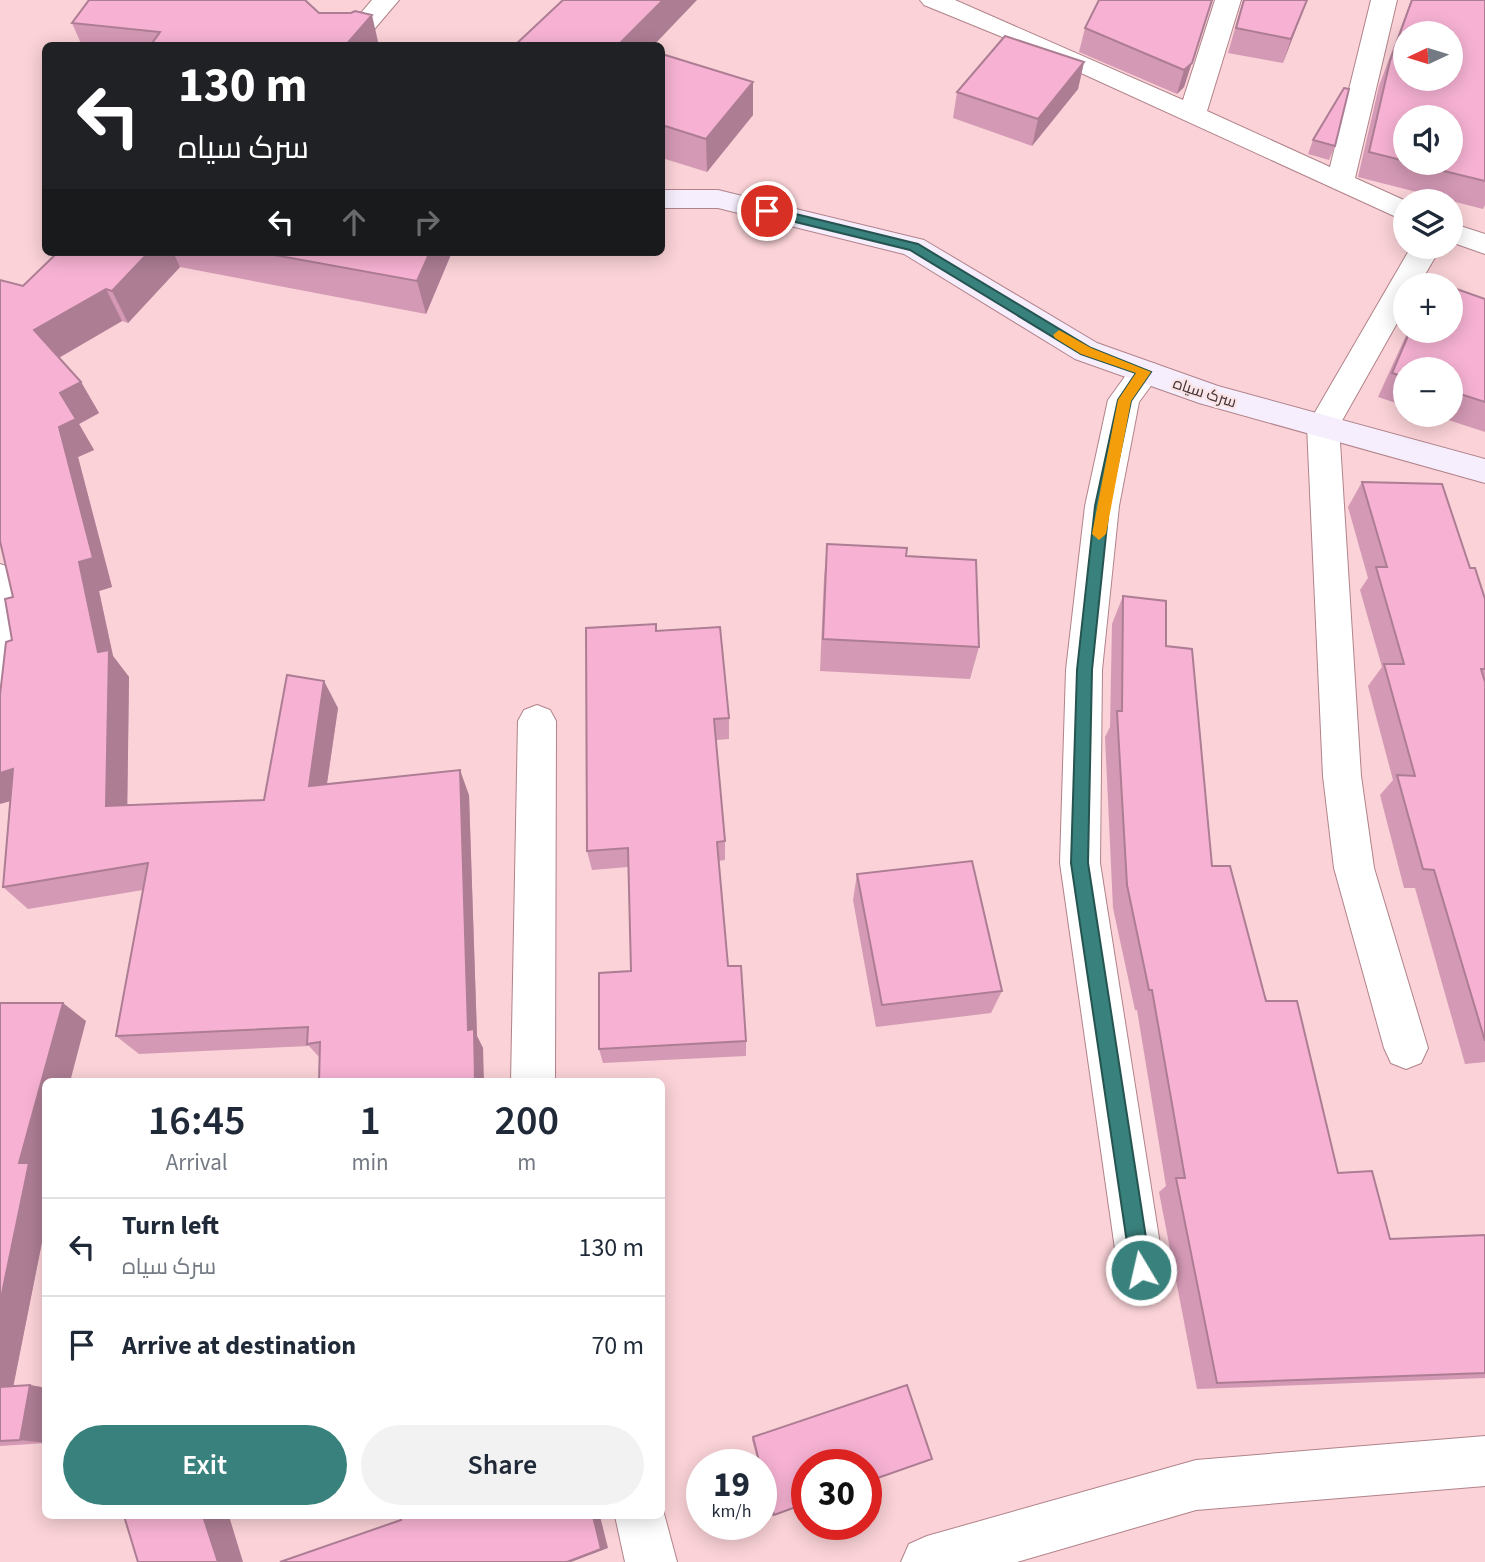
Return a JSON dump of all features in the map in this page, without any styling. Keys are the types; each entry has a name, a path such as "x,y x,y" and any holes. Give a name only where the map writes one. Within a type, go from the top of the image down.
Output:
{"street":[{"path":"340,40 386,0"},
{"path":"933,0 1009,31 1393,207"},
{"path":"1192,116 1228,0"},
{"path":"1339,182 1384,0"},
{"name":"سرک سیاه","path":"665,199 718,199 914,247 1086,351 1210,395 1485,471"},
{"path":"1463,236 1485,244"},
{"path":"1406,1048 1354,868 1342,776 1323,426 1419,259"},
{"path":"1141,1270 1080,863 1084,670 1102,506 1124,400 1145,372"},
{"path":"0,578 10,651 0,740"},
{"path":"533,1078 537,721"},
{"path":"927,1562 1196,1485 1485,1461"},
{"path":"640,1519 652,1562"}],"building":[{"path":"89,0 305,0 319,13 355,11 372,15 348,42 153,42 160,32 72,23"},
{"path":"563,0 663,0 621,42 518,42"},
{"path":"1099,0 1212,0 1192,63 1184,70 1085,28"},
{"path":"1244,0 1307,0 1291,39 1236,28"},
{"path":"1412,0 1485,0 1485,181 1460,175 1463,175 1463,105 1393,105 1393,158 1369,152 1393,53 1393,91 1463,91 1463,21 1404,21"},
{"path":"1005,36 1084,62 1038,119 957,92"},
{"path":"665,55 753,82 706,139 665,126"},
{"path":"1344,88 1349,89 1335,146 1313,140"},
{"path":"54,256 145,256 112,291 106,289 34,330 81,382 60,393 76,419 59,427 93,558 79,562 98,652 109,650 106,806 264,800 287,675 324,681 309,786 460,770 468,1030 474,1029 475,1078 319,1078 320,1042 307,1044 308,1027 116,1036 148,863 3,887 13,769 0,773 0,695 6,642 12,640 5,599 13,597 0,541 0,280 23,286"},
{"path":"280,256 428,256 417,281"},
{"path":"1463,291 1485,299 1485,402 1463,395 1463,357 1399,357 1405,343 1463,343"},
{"path":"1362,482 1442,484 1470,568 1475,568 1485,599 1485,669 1481,669 1485,682 1485,1041 1434,870 1423,869 1397,775 1415,776 1384,664 1404,664 1376,567 1387,567"},
{"path":"827,544 907,548 906,556 976,560 979,647 823,639"},
{"path":"1123,596 1166,601 1166,646 1192,649 1212,866 1230,866 1266,1001 1297,1001 1338,1173 1372,1171 1390,1239 1485,1235 1485,1373 1217,1383 1176,1178 1185,1178 1152,990 1149,990 1127,885 1117,711 1122,711"},
{"path":"656,624 656,631 720,627 729,718 714,719 725,841 717,842 728,966 741,966 746,1041 599,1049 599,973 631,971 628,848 587,851 586,628"},
{"path":"972,861 1002,991 882,1005 857,874"},
{"path":"0,1003 63,1003 19,1163 29,1163 0,1303"},
{"path":"30,1385 20,1440 0,1441 0,1387"},
{"path":"907,1385 932,1459 882,1476 882,1449 791,1449 791,1509 777,1514 777,1449 756,1449 753,1437"},
{"path":"125,1519 204,1519 218,1562 138,1562"},
{"path":"594,1519 601,1549 567,1562 280,1562 401,1520"}],"slow traffic":[{"path":"1059,335 1086,351 1145,372 1124,400 1102,506 1099,534"}],"route":[{"path":"767,211 914,247 1086,351 1145,372 1124,400 1102,506 1084,670 1080,863 1141,1270"}]}
